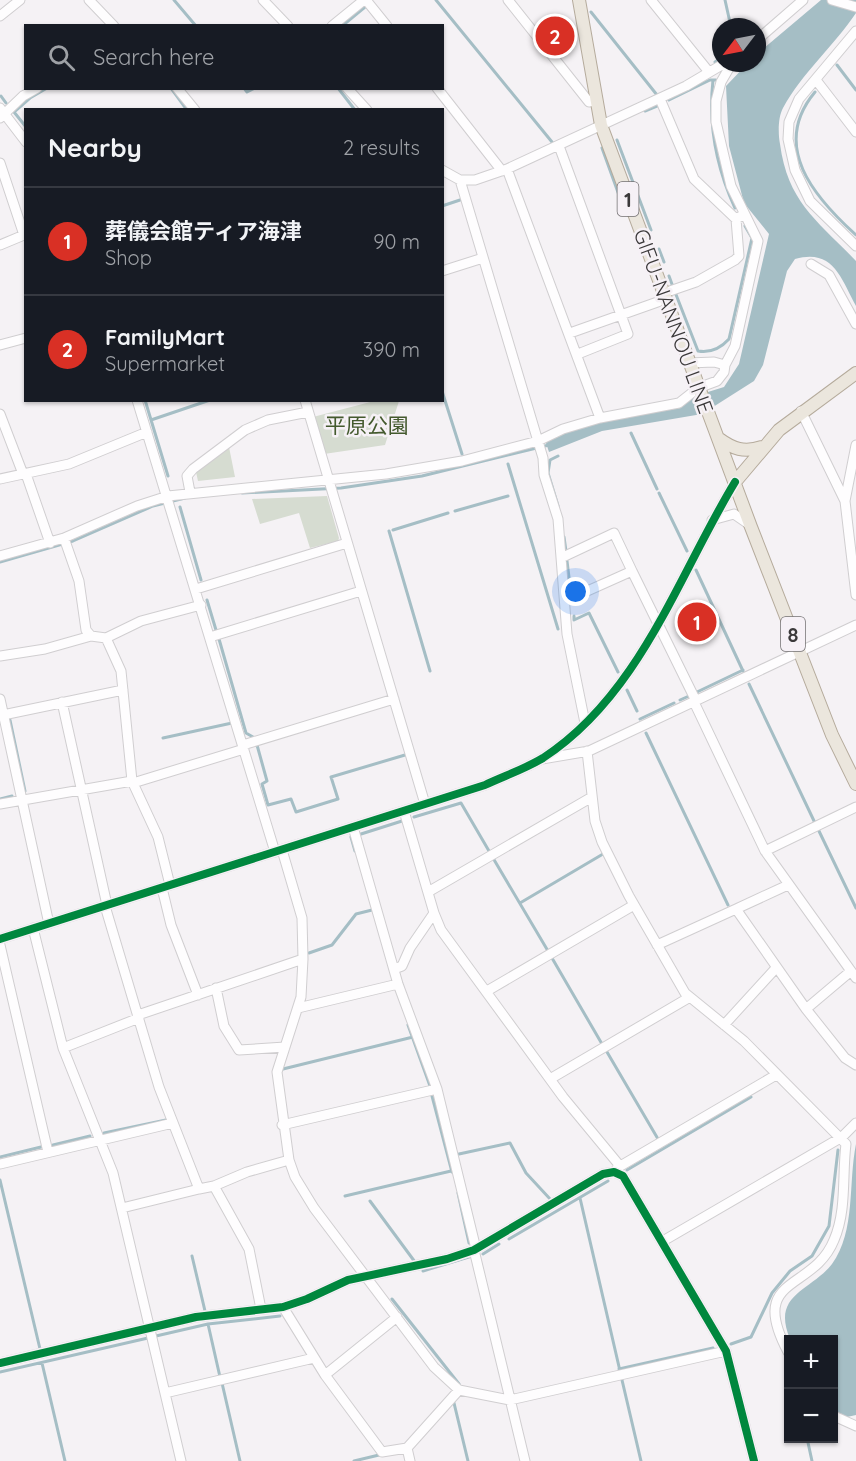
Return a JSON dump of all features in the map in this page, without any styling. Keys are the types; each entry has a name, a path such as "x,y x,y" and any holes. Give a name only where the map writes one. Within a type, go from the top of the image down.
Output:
{"main road":[{"name":"GIFU-NANNOU LINE","path":"579,0 601,125 735,482"},
{"path":"735,482 762,447 801,411 856,373"},
{"path":"717,437 736,450 753,450 762,447"},
{"name":"8","path":"735,482 832,735 856,784"}],"street":[{"path":"0,16 20,0"},
{"path":"89,0 112,24"},
{"path":"263,0 286,24"},
{"path":"334,24 351,4 365,0 385,24"},
{"path":"507,0 589,102 595,101"},
{"path":"651,0 709,72"},
{"path":"766,32 803,0"},
{"path":"832,0 856,7"},
{"path":"856,31 799,99 789,122 788,139 795,170 810,201 856,246"},
{"path":"444,171 460,180 475,180 504,170 660,99 712,70"},
{"path":"570,333 665,296 735,260 738,255 740,217 716,122 716,101 721,82 727,72"},
{"path":"816,80 856,132"},
{"path":"24,140 1,114 34,90"},
{"path":"179,90 193,108"},
{"path":"349,90 365,108"},
{"path":"439,90 504,170 570,333 600,418"},
{"path":"0,556 65,540 137,506 168,497 190,492 330,486 462,461 538,441 563,429 600,418 679,403 717,381 735,346 758,241 740,217 694,180 660,99"},
{"path":"559,146 593,233 628,334 578,354"},
{"path":"0,163 24,231"},
{"path":"460,180 543,458 544,475 558,519 567,634 585,723"},
{"path":"0,245 24,234"},
{"path":"444,271 483,258"},
{"path":"811,264 829,275 856,324"},
{"path":"0,345 24,339"},
{"path":"689,363 714,362 725,365"},
{"path":"138,402 243,747 302,918 303,982 298,1008 277,1072 276,1082 289,1160 295,1177 314,1208 434,1366 459,1390 510,1401 726,1351"},
{"path":"306,402 426,804"},
{"path":"801,411 845,501"},
{"path":"190,492 187,476 193,469 245,430 268,420 308,412"},
{"path":"0,415 25,474 50,543"},
{"path":"0,479 69,464 147,432"},
{"path":"856,445 845,501 856,595"},
{"path":"542,759 585,723 609,698 631,669 658,623 711,521 735,482"},
{"path":"711,521 734,514 751,527"},
{"path":"562,557 614,533 765,851 853,974 806,1009"},
{"path":"65,540 79,581 86,630 91,636"},
{"path":"196,589 347,543"},
{"path":"565,601 632,571"},
{"path":"210,637 361,591"},
{"path":"0,656 45,649 91,636 106,638 141,621 201,605"},
{"path":"0,939 426,804 485,784 542,759 587,751 856,625"},
{"path":"106,638 121,671 133,782 158,837 171,924 198,995"},
{"path":"3,715 123,690"},
{"path":"0,699 49,924"},
{"path":"0,804 81,788 133,782 394,699"},
{"path":"62,702 106,905 159,1087 199,1189"},
{"path":"587,751 595,821 602,842 634,905 690,997 724,1025 846,1143 842,1205 836,1237 823,1258 790,1284 778,1299 774,1314 777,1330 784,1343"},
{"path":"428,892 592,797"},
{"path":"765,851 856,807"},
{"path":"404,811 441,930 623,1176 726,1351 754,1461"},
{"path":"353,827 398,984 437,1089 525,1461"},
{"path":"657,945 788,885"},
{"path":"487,991 634,905"},
{"path":"736,909 806,1009 845,1058 856,1065"},
{"path":"394,969 402,966 410,948 434,913"},
{"path":"33,928 63,1048 113,1173 181,1461"},
{"path":"0,945 48,1152"},
{"path":"63,1048 216,988 303,959"},
{"path":"724,1025 776,968"},
{"path":"298,1008 398,984"},
{"path":"216,988 224,1026 239,1050 285,1047"},
{"path":"550,1079 690,997"},
{"path":"0,1363 228,1312 283,1307 307,1299 332,1285 365,1275 414,1266 475,1249 603,1174 617,1169 776,1075"},
{"path":"282,1125 437,1089"},
{"path":"0,1164 173,1123"},
{"path":"663,1241 842,1137 856,1123"},
{"path":"122,1208 214,1186 247,1172 289,1160"},
{"path":"214,1186 249,1249 261,1309"},
{"path":"283,1307 325,1375 382,1452 407,1448 459,1390"},
{"path":"325,1375 397,1317"},
{"path":"165,1393 314,1358"},
{"path":"838,1418 856,1426"},
{"path":"407,1448 410,1461"}],"green space":[{"name":"平原公園","path":"370,402 399,402 385,445 324,454 313,417"},
{"path":"229,447 235,477 198,481 196,472"},
{"name":"平原公園","path":"327,496 339,538 338,541 310,548 299,513 260,524 252,499"}],"water":[{"path":"821,0 856,0 856,13 809,71 783,108 780,116 779,140 790,182 798,196 817,222 856,261 856,306 840,276 827,262 808,257 795,259 787,271 763,365 754,381 702,414 602,431 549,452 545,440 594,423 680,408 695,396 724,387 739,364 769,234 744,203 729,146 726,86 739,72 766,72 766,46"},
{"path":"856,1144 856,1415 847,1417 838,1412 838,1335 789,1335 785,1324 789,1303 832,1264 840,1251 848,1222"}],"waterway":[{"path":"174,0 194,24"},
{"path":"436,0 552,142"},
{"path":"725,0 729,18"},
{"path":"344,24 365,7"},
{"path":"591,12 657,95"},
{"path":"837,65 856,90"},
{"path":"669,100 710,80 716,80"},
{"path":"713,80 712,114 715,146 718,162 735,208"},
{"path":"24,124 14,112 44,90"},
{"path":"172,90 186,108"},
{"path":"246,90 247,92 251,90"},
{"path":"340,90 353,108"},
{"path":"815,92 802,112 797,132 797,151 803,169 813,187 840,220 856,235"},
{"path":"1,96 6,103"},
{"path":"645,111 657,106"},
{"path":"617,140 651,230"},
{"path":"602,148 624,209"},
{"path":"444,205 460,200"},
{"path":"675,292 698,351 711,351 726,342 729,339 752,238 745,226"},
{"path":"659,249 664,262"},
{"path":"669,276 673,287"},
{"path":"444,397 462,454"},
{"path":"146,402 168,476"},
{"path":"151,420 204,402"},
{"path":"631,433 657,489"},
{"path":"242,493 341,488 422,476 549,445"},
{"path":"558,456 550,460 548,473 558,506"},
{"path":"508,464 558,629"},
{"path":"659,493 687,551"},
{"path":"455,511 508,496"},
{"path":"0,562 73,541 153,506 185,498"},
{"path":"180,507 201,580"},
{"path":"393,530 448,513"},
{"path":"389,531 430,671"},
{"path":"564,537 566,551"},
{"path":"567,561 571,594"},
{"path":"696,570 743,671"},
{"path":"207,600 216,630"},
{"path":"574,616 574,620 589,613 618,672"},
{"path":"219,639 246,733 253,737"},
{"path":"697,692 743,670"},
{"path":"749,684 815,823"},
{"path":"627,690 637,711"},
{"path":"680,700 689,696"},
{"path":"640,719 674,703"},
{"path":"10,720 25,791"},
{"path":"163,738 232,723"},
{"path":"646,733 728,905"},
{"path":"257,745 267,781 262,784 268,805 291,799 296,812 338,799 331,777 405,755"},
{"path":"0,799 12,796"},
{"path":"414,817 461,803 489,851"},
{"path":"361,834 402,821"},
{"path":"818,829 856,908"},
{"path":"351,837 355,851"},
{"path":"520,903 603,854"},
{"path":"493,858 548,951"},
{"path":"309,953 332,945 356,914 372,910"},
{"path":"552,958 602,1044"},
{"path":"408,1025 430,1086"},
{"path":"283,1069 413,1037"},
{"path":"607,1052 658,1139"},
{"path":"432,1096 452,1172"},
{"path":"627,1170 751,1097"},
{"path":"104,1133 166,1120"},
{"path":"53,1145 90,1136"},
{"path":"459,1154 510,1143 526,1173 551,1200"},
{"path":"0,1157 41,1147"},
{"path":"731,1344 751,1337 772,1293 790,1271 812,1256 829,1226 838,1150"},
{"path":"345,1196 451,1171"},
{"path":"0,1180 40,1349"},
{"path":"509,1239 608,1181"},
{"path":"458,1193 469,1243"},
{"path":"580,1198 620,1371"},
{"path":"370,1201 415,1262"},
{"path":"483,1254 499,1244"},
{"path":"192,1256 205,1311"},
{"path":"423,1271 472,1256"},
{"path":"392,1299 459,1384"},
{"path":"156,1336 208,1324 280,1316"},
{"path":"208,1324 220,1377"},
{"path":"0,1372 148,1338"},
{"path":"619,1369 713,1348"},
{"path":"42,1363 65,1461"},
{"path":"622,1380 641,1461"},
{"path":"222,1383 240,1461"},
{"path":"454,1403 468,1461"},
{"path":"808,1443 812,1461"},
{"path":"354,1461 379,1455"}],"cycle path":[{"path":"0,939 485,785 543,758 577,732 606,702 631,668 654,632 735,482"},
{"path":"0,1363 196,1317 283,1307 307,1299 348,1280 447,1259 474,1250 603,1174 614,1172 623,1176 726,1351 754,1461"}],"place":[{"name":"FamilyMart","path":"555,36"},
{"name":"葬儀会館ティア海津","path":"697,622"}]}
